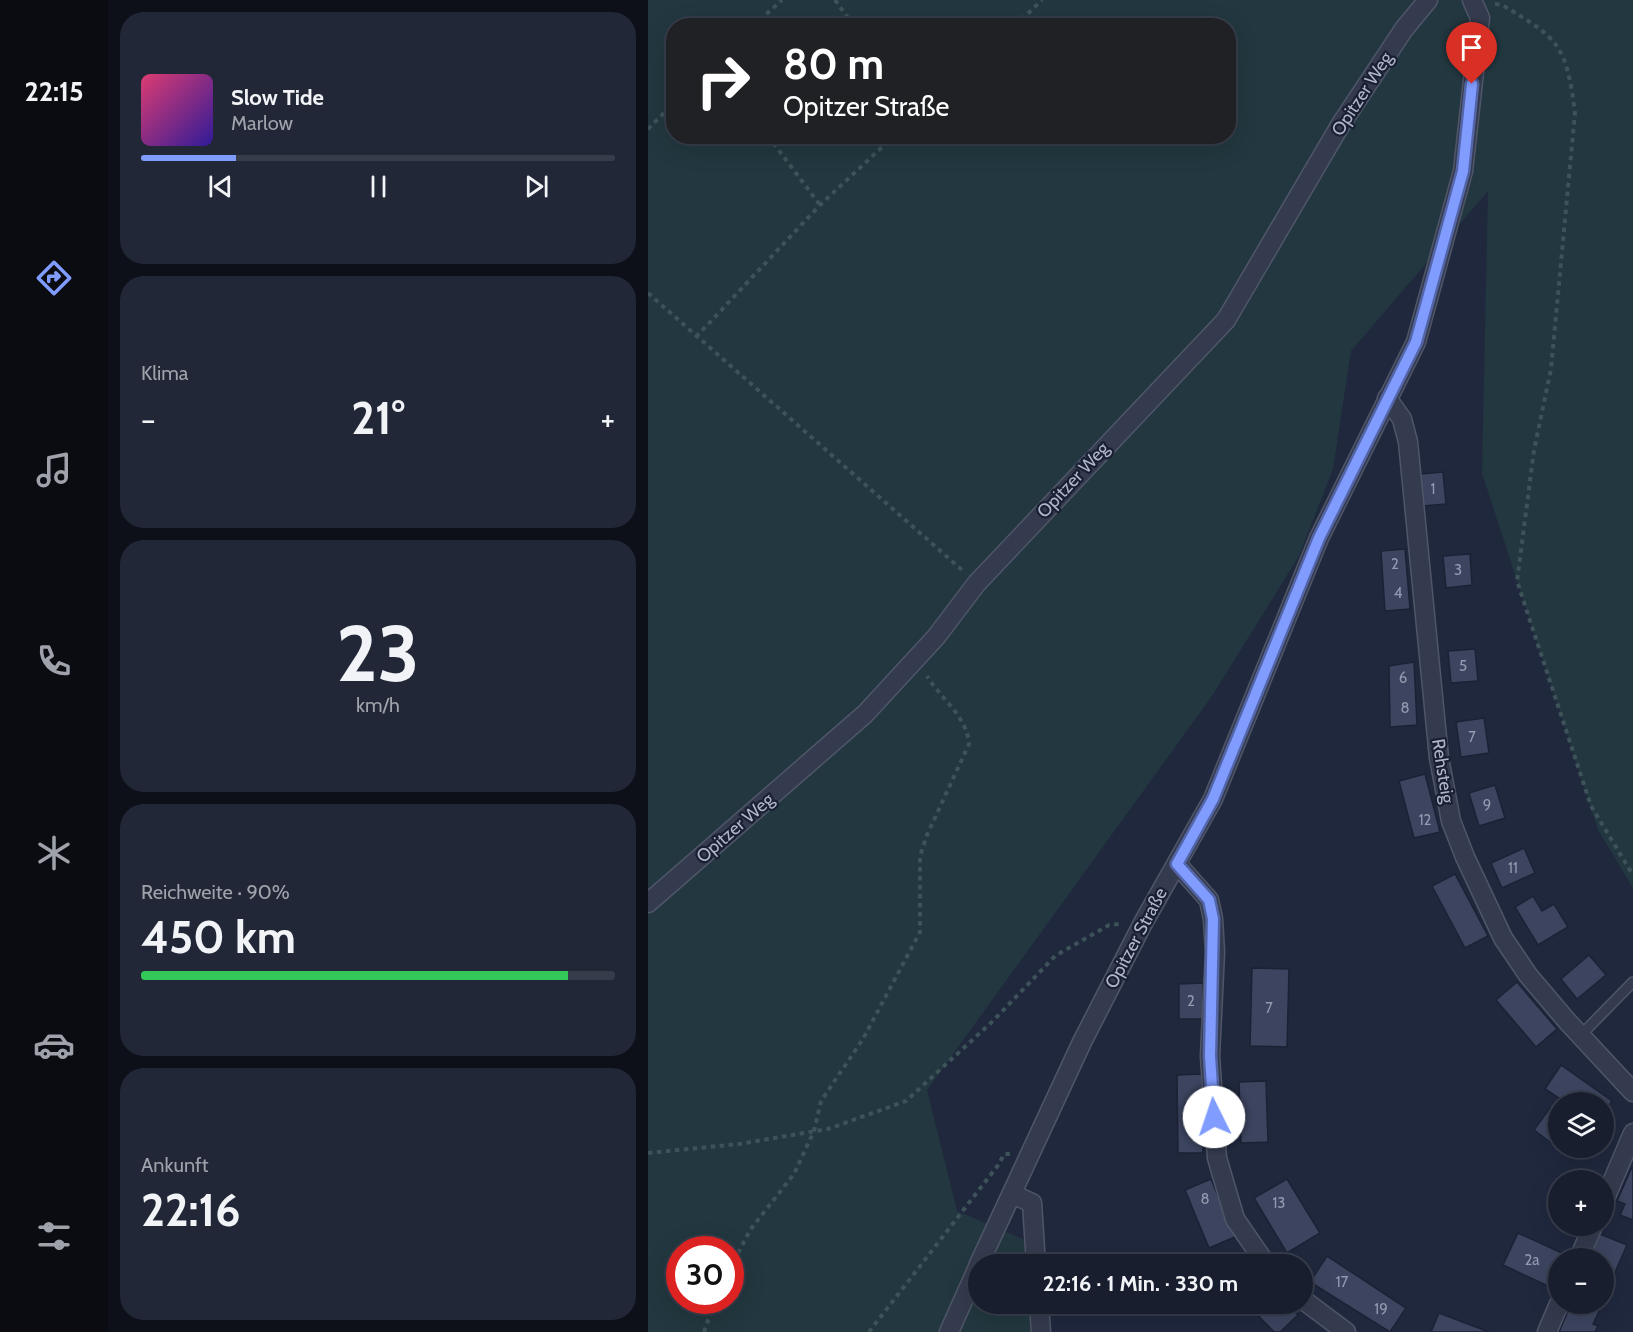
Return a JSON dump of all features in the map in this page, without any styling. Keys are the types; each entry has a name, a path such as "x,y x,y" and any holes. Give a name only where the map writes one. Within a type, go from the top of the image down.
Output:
{"street":[{"name":"Opitzer Weg","path":"648,903 865,714 918,657 977,583 1226,320 1341,124 1404,29 1428,0"},
{"name":"Opitzer Straße","path":"984,1254 1082,1042 1143,923 1213,799 1319,538 1416,342 1463,171 1480,18 1473,0"},
{"name":"Rehsteig","path":"1387,398 1402,419 1408,442 1439,758 1451,821 1465,857 1503,938 1528,975 1580,1037 1633,1092"},
{"path":"1177,864 1209,900 1213,919 1210,1056 1217,1158 1235,1220 1259,1254"},
{"path":"1614,1178 1633,1133"},
{"path":"1012,1194 1032,1203 1035,1254"},
{"name":"Opitzer Straße","path":"949,1332 968,1290"},
{"path":"1313,1307 1346,1332"},
{"path":"1040,1314 1041,1332"},
{"path":"1547,1332 1555,1314"}],"lane":[{"path":"1580,1037 1633,982"}],"path":[{"path":"762,18 782,0"},
{"path":"835,0 848,18"},
{"path":"1023,18 1042,0"},
{"path":"1473,0 1502,5 1545,30 1559,45 1571,80 1575,113 1551,369 1534,450 1517,581 1591,806 1633,875"},
{"path":"648,129 666,111"},
{"path":"774,144 820,205"},
{"path":"696,337 820,205 885,144"},
{"path":"648,293 977,583"},
{"path":"744,1242 750,1230 794,1174 814,1131 821,1101 863,1040 920,932 920,856 927,835 969,744 968,730 959,715 939,695 918,657"},
{"path":"648,1153 739,1144 828,1129 906,1101 994,1020 1055,956 1109,925 1143,923"},
{"path":"868,1332 999,1164 1004,1154 1030,1156"},
{"path":"704,1332 710,1314"}],"shaded area":[{"path":"648,0 1633,0 1633,888 1598,830 1482,473 1488,191 1351,351 1333,469 1299,556 1212,696 927,1090 957,1211 1025,1240 1026,1254 968,1254 968,1314 1031,1314 1032,1332 648,1332"}],"building":[{"path":"1443,472 1446,504 1422,506 1420,474"},
{"path":"1405,549 1410,609 1385,611 1381,551"},
{"path":"1470,554 1472,585 1446,588 1443,556"},
{"path":"1475,649 1478,681 1451,683 1448,651"},
{"path":"1414,662 1417,725 1390,727 1389,666"},
{"path":"1484,718 1489,753 1461,757 1456,722"},
{"path":"1425,774 1440,832 1414,838 1399,781"},
{"path":"1495,785 1505,818 1479,826 1469,793"},
{"path":"1524,848 1535,873 1502,888 1491,863"},
{"path":"1455,874 1488,936 1465,948 1432,886"},
{"path":"1533,896 1542,911 1554,904 1568,927 1538,945 1515,907"},
{"path":"1589,955 1606,975 1577,999 1561,979"},
{"path":"1252,968 1289,969 1287,1047 1250,1046"},
{"path":"1517,982 1557,1029 1536,1047 1496,1000"},
{"path":"1203,983 1203,1019 1179,1019 1179,984"},
{"path":"1561,1065 1599,1092 1550,1092 1545,1089"},
{"path":"1203,1074 1203,1153 1178,1153 1177,1075"},
{"path":"1266,1081 1268,1142 1241,1143 1239,1082"},
{"path":"1548,1111 1548,1140 1534,1130"},
{"path":"1631,1169 1633,1170 1633,1220 1620,1215 1625,1204 1617,1201"},
{"path":"1211,1179 1235,1237 1209,1248 1185,1190"},
{"path":"1287,1179 1320,1233 1287,1253 1254,1198"},
{"path":"1518,1233 1551,1248 1548,1248 1548,1286 1503,1265"},
{"path":"1599,1236 1627,1245 1614,1275 1614,1248 1594,1248"},
{"path":"1327,1256 1406,1308 1390,1332 1313,1284 1313,1277"},
{"path":"1439,1313 1489,1332 1431,1332"},
{"path":"1257,1314 1298,1315 1280,1332 1274,1332"},
{"path":"1567,1314 1598,1314 1593,1324 1598,1326 1595,1332 1559,1332"}],"route":[{"path":"1214,1117 1210,1056 1215,952 1213,919 1209,900 1177,864 1213,799 1319,538 1416,342 1431,280 1463,171 1472,84"}]}
